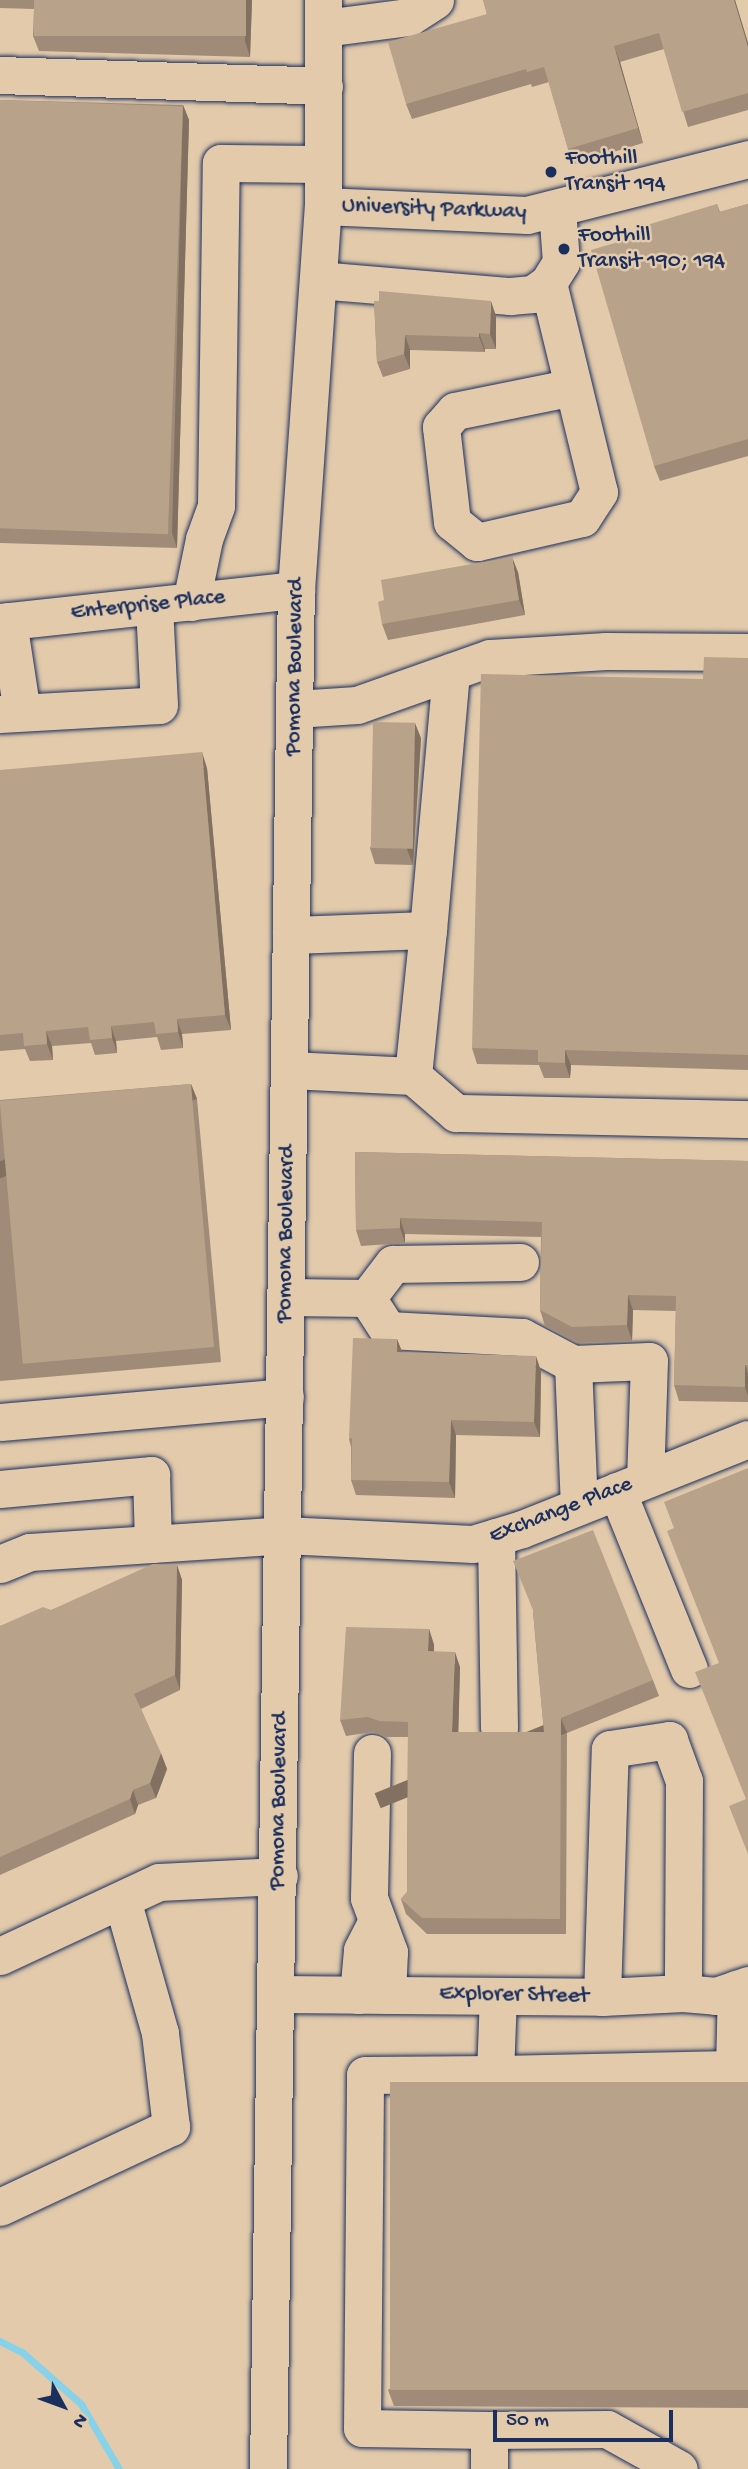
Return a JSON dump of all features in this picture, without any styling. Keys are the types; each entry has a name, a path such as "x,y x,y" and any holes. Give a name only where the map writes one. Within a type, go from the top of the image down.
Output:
{"street":[{"path":"323,14 410,17 435,0"},
{"name":"Pomona Boulevard","path":"268,2469 279,1876 296,590 323,206 323,14"},
{"path":"0,75 324,86"},
{"name":"University Parkway","path":"323,206 527,215 748,159"},
{"path":"191,602 204,539 216,506 221,163 323,164"},
{"path":"318,280 510,296 533,294 548,283 561,262 557,209"},
{"path":"548,283 599,492 582,518 477,542 452,522 441,427 455,411 573,387"},
{"name":"Enterprise Place","path":"4,622 296,590"},
{"path":"4,622 11,713 159,705 154,606"},
{"path":"295,709 357,705 491,657 606,651 748,652"},
{"path":"413,1076 451,672"},
{"path":"291,935 428,930"},
{"path":"290,1070 413,1076 456,1113 748,1119"},
{"path":"367,1298 393,1264 520,1262"},
{"path":"287,1297 367,1298"},
{"path":"367,1298 388,1330 522,1337 573,1364 649,1361 631,1485 689,1669"},
{"path":"573,1364 579,1506"},
{"path":"0,1422 285,1397"},
{"name":"Exchange Place","path":"0,1564 30,1552 283,1535 473,1544 579,1506 748,1439"},
{"path":"0,1489 151,1475 153,1544"},
{"path":"496,1537 499,1728"},
{"path":"602,1997 610,1749 669,1740 684,1781 683,1993"},
{"path":"372,1753 369,1898 389,1952 372,1995"},
{"path":"0,1956 159,1882 279,1876"},
{"path":"0,2207 171,2127 160,2033 122,1900"},
{"path":"679,2469 607,2429 362,2428 365,2075 734,2069 742,1987"},
{"name":"Explorer Street","path":"277,1994 602,1997 683,1993 716,1996 742,1987"},
{"path":"495,2074 498,1996"},
{"path":"489,2430 489,2469"}],"building":[{"path":"34,0 246,0 246,36 34,36"},
{"path":"483,0 734,0 748,47 748,93 682,112 659,33 614,46 638,128 568,149 544,67 527,72 526,69 406,104 388,42 487,14"},
{"path":"0,100 183,106 168,534 0,528"},
{"path":"717,204 719,212 748,204 748,439 654,466 591,250 642,235 640,227"},
{"path":"379,291 491,301 490,334 479,333 479,337 405,335 404,354 377,362 374,301 379,301"},
{"path":"512,557 519,600 382,624 378,602 384,600 381,580"},
{"path":"704,657 748,658 748,1055 565,1050 565,1063 538,1062 538,1050 472,1048 481,674 703,679"},
{"path":"373,722 415,723 413,849 371,848"},
{"path":"202,752 225,1015 177,1019 178,1032 156,1034 154,1022 111,1026 112,1038 90,1040 88,1027 46,1031 47,1044 24,1046 23,1033 0,1035 0,770"},
{"path":"191,1084 214,1347 23,1364 0,1101"},
{"path":"355,1152 748,1161 748,1365 745,1365 745,1387 674,1385 676,1296 628,1295 627,1325 572,1327 540,1310 542,1222 400,1218 400,1228 356,1230"},
{"path":"353,1338 397,1339 397,1352 536,1356 534,1422 451,1420 449,1482 351,1480 352,1438 349,1439"},
{"path":"748,1468 748,1854 729,1806 746,1799 695,1672 719,1663 667,1531 674,1528 664,1502"},
{"path":"593,1530 653,1680 561,1718 560,1919 422,1918 401,1899 407,1892 408,1722 379,1721 368,1717 340,1720 346,1627 429,1629 428,1651 455,1652 452,1732 544,1732 533,1610 513,1561"},
{"path":"153,1564 177,1565 175,1675 134,1694 161,1753 150,1783 133,1790 130,1799 0,1857 0,1626 43,1607 51,1610"},
{"path":"390,2082 748,2082 748,2390 390,2390"}],"waterway":[{"path":"0,2341 22,2352 81,2404 119,2469"}],"place":[{"name":"Foothill Transit 194","path":"551,172"},
{"name":"Foothill Transit 190; 194","path":"564,249"}]}
